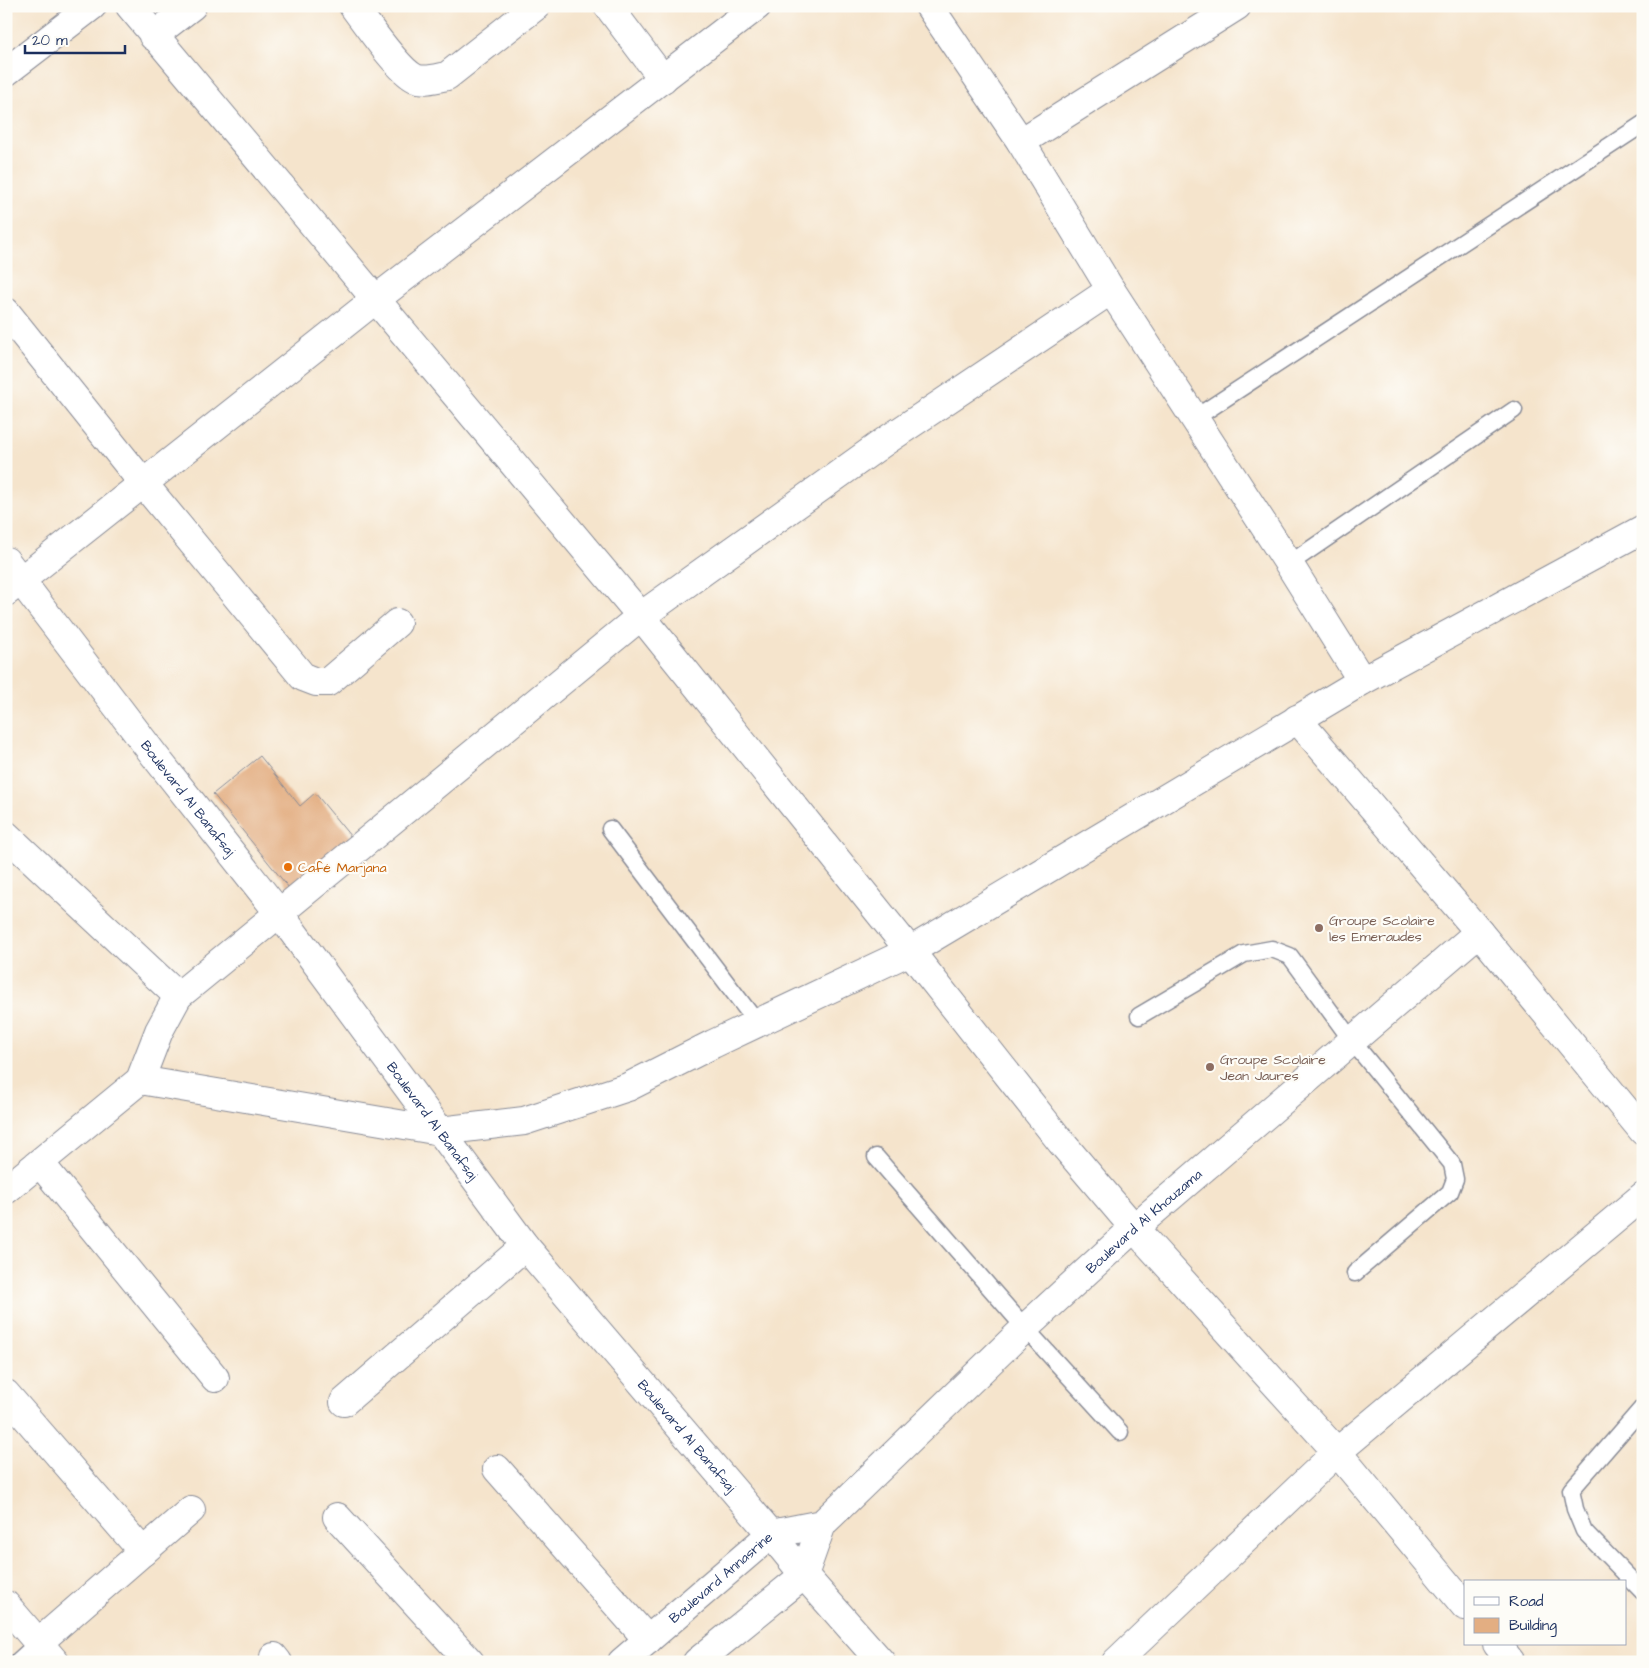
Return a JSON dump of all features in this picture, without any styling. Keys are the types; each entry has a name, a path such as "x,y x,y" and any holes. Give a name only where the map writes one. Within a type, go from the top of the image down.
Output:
{"street":[{"path":"6,72 92,6"},
{"path":"130,6 641,616 1061,1142 1134,1228 1337,1452 1464,1605"},
{"path":"154,36 192,6"},
{"path":"353,6 403,69 417,78 433,79 447,76 536,6"},
{"path":"608,6 663,79"},
{"path":"11,577 143,483 376,299 757,6"},
{"path":"929,6 1020,142 1111,290 1289,564 1362,681"},
{"path":"1020,142 1236,6"},
{"path":"6,1190 140,1080 159,1031 178,996 641,616 884,442 1111,290"},
{"path":"6,312 143,483 303,677 316,682 328,682 397,623"},
{"path":"140,1080 440,1131 524,1121 628,1087 757,1023 910,951 1362,681 1643,529"},
{"name":"Boulevard Al Banafsaj","path":"11,577 279,913 525,1246 804,1575 881,1662"},
{"path":"1297,719 1479,932 1643,1131"},
{"path":"6,834 178,996"},
{"name":"Boulevard Al Khouzama","path":"822,1524 1025,1328 1134,1228 1479,932"},
{"path":"40,1163 215,1378"},
{"path":"1116,1662 1337,1452 1643,1196"},
{"path":"344,1402 525,1246"},
{"path":"6,1394 143,1552"},
{"path":"497,1469 648,1640"},
{"path":"6,1605 47,1652 143,1552 191,1510"},
{"path":"337,1517 470,1662"},
{"path":"697,1662 804,1575 822,1524"},
{"name":"Boulevard Annasrine","path":"622,1662 771,1534 822,1524"},
{"path":"1499,1646 1511,1662"}],"lane":[{"path":"1195,418 1643,124"},
{"path":"1289,564 1514,410"},
{"path":"610,829 757,1023"},
{"path":"1139,1016 1244,954 1272,949 1290,956 1352,1041 1452,1164 1455,1178 1450,1192 1355,1273"},
{"path":"876,1157 1025,1328 1120,1432"},
{"path":"1643,1407 1571,1490 1574,1510 1584,1531 1643,1592"},
{"path":"17,1662 47,1652"}],"building":[{"path":"260,756 300,806 315,793 351,837 289,888 213,794"}],"place":[{"name":"Café Marjana","path":"288,867"},
{"name":"Groupe Scolaire les Emeraudes","path":"1319,928"},
{"name":"Groupe Scolaire Jean Jaures","path":"1210,1067"}]}
